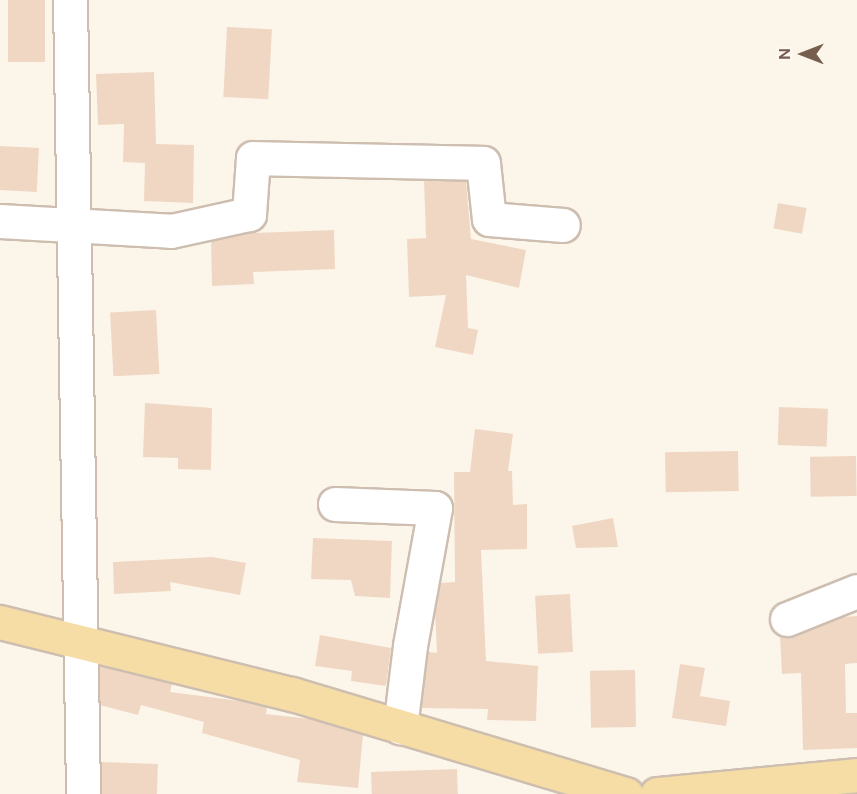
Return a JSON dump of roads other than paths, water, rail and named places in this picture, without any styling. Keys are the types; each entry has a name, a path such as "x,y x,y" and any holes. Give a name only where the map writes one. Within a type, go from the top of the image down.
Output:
{"main road":[{"path":"0,622 292,694 627,794"},
{"path":"657,794 857,775"}],"street":[{"path":"70,0 83,794"},
{"path":"0,221 74,228 171,231 249,214 253,158 483,163 489,219 563,225"},
{"path":"335,504 435,508 410,646 400,727"},
{"path":"787,619 857,591"}]}
